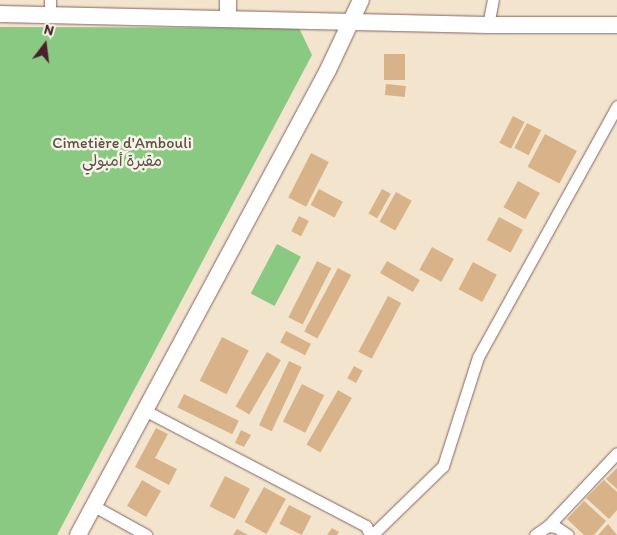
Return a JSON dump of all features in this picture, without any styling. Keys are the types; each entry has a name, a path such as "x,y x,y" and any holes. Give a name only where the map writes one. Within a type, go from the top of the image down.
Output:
{"main road":[{"path":"228,0 228,18"},
{"path":"78,535 146,411 362,0"},
{"path":"0,14 50,7 228,18 352,22 617,25"}],"street":[{"path":"488,25 493,0"},
{"path":"146,411 366,526 371,535 443,466 478,357 617,106"},
{"path":"535,535 548,526 617,453"},
{"path":"94,506 146,535"},
{"path":"548,526 556,527 568,535"}],"green space":[{"name":"Cimetière d'Ambouli مقبرة أمبولي","path":"0,27 299,28 312,55 57,535 0,535"},
{"path":"277,244 301,257 275,306 251,293"}],"building":[{"path":"384,54 405,54 405,80 384,80"},
{"path":"386,84 406,86 405,97 385,95"},
{"path":"513,116 525,122 511,149 499,143"},
{"path":"527,123 541,130 529,155 514,148"},
{"path":"545,134 577,151 559,184 528,167"},
{"path":"311,153 329,162 306,207 288,198"},
{"path":"518,181 540,193 525,219 503,207"},
{"path":"319,189 343,202 334,218 311,205"},
{"path":"382,189 391,194 377,218 368,213"},
{"path":"396,192 412,201 395,230 380,222"},
{"path":"299,216 309,221 301,236 291,231"},
{"path":"499,217 523,230 511,253 487,240"},
{"path":"432,247 454,259 441,282 419,270"},
{"path":"317,261 331,268 303,324 288,317"},
{"path":"387,261 420,280 413,292 380,273"},
{"path":"473,262 497,275 482,302 458,289"},
{"path":"338,268 351,275 317,339 304,332"},
{"path":"388,296 401,303 372,359 358,352"},
{"path":"286,331 311,344 305,355 280,343"},
{"path":"222,337 249,351 226,394 200,381"},
{"path":"267,352 281,360 249,415 236,407"},
{"path":"289,361 302,367 272,431 259,425"},
{"path":"354,366 363,371 356,383 347,378"},
{"path":"302,384 324,395 305,433 283,421"},
{"path":"338,390 352,398 320,453 306,445"},
{"path":"184,394 239,421 232,434 177,407"},
{"path":"156,428 168,434 155,458 177,469 169,485 135,467"},
{"path":"241,430 251,435 244,447 235,443"},
{"path":"617,468 617,489 606,479"},
{"path":"225,476 250,489 235,519 210,506"},
{"path":"142,480 161,491 146,517 127,506"},
{"path":"604,480 617,492 617,510 609,519 586,498"},
{"path":"264,487 286,499 266,534 245,522"},
{"path":"584,501 606,521 594,535 584,535 567,519"},
{"path":"289,505 311,516 302,535 279,524"},
{"path":"608,524 617,535 598,535"},
{"path":"332,528 339,532 337,535 327,535"},
{"path":"237,529 248,535 233,535"}]}
